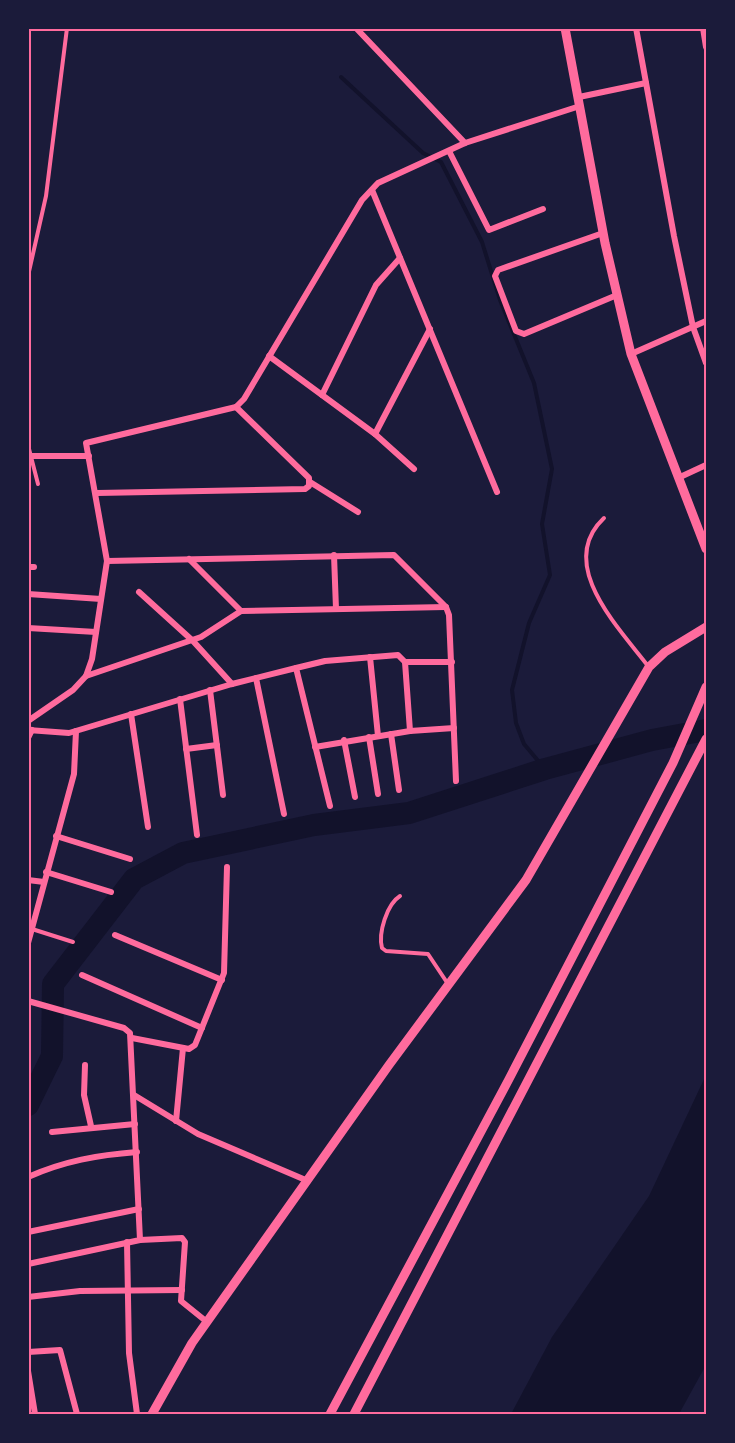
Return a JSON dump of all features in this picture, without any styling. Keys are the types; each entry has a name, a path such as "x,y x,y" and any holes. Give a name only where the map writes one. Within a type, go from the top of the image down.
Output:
{"street":[{"path":"356,28 465,143"},
{"path":"564,28 603,233 631,354 706,549"},
{"path":"636,28 693,327 706,363"},
{"path":"703,28 706,47"},
{"path":"86,676 96,632 107,561 97,493 86,443 236,407 244,399 362,200 378,183 465,143 579,101 646,83"},
{"path":"449,151 489,230 543,208"},
{"path":"372,190 497,492"},
{"path":"603,233 498,270 495,276 516,331 524,334 617,295"},
{"path":"322,395 376,285 400,258"},
{"path":"631,354 706,321"},
{"path":"375,434 430,329"},
{"path":"269,356 375,434 414,469"},
{"path":"236,407 310,482 358,512"},
{"path":"31,456 88,456"},
{"path":"678,478 706,465"},
{"path":"97,493 305,489 310,482"},
{"path":"334,555 336,609"},
{"path":"107,561 394,555 446,607 451,621 456,782"},
{"path":"189,559 241,611"},
{"path":"139,592 192,641 232,684"},
{"path":"28,594 101,599"},
{"path":"28,721 73,690 86,676 192,641 241,611 446,607"},
{"path":"152,1414 192,1342 448,984 526,880 648,667 665,652 706,627"},
{"path":"28,628 96,632"},
{"path":"28,738 30,730 58,733 76,731 210,690 325,661 398,655 405,662 410,731"},
{"path":"370,657 378,736"},
{"path":"405,662 452,662"},
{"path":"296,668 330,806"},
{"path":"256,678 284,814"},
{"path":"330,1414 508,1081 673,763 706,687"},
{"path":"210,690 223,795"},
{"path":"180,699 197,835"},
{"path":"131,714 148,827"},
{"path":"315,747 344,740 454,728"},
{"path":"28,943 74,774 76,731"},
{"path":"391,734 399,790"},
{"path":"369,737 378,794"},
{"path":"344,740 355,797"},
{"path":"354,1414 706,740"},
{"path":"186,749 217,745"},
{"path":"56,836 130,859"},
{"path":"132,1038 192,1048 222,980 226,961 228,867"},
{"path":"46,872 111,892"},
{"path":"28,880 44,882"},
{"path":"115,935 222,980"},
{"path":"82,975 202,1028"},
{"path":"29,1002 124,1028 132,1038 140,1240"},
{"path":"176,1121 183,1048"},
{"path":"85,1065 84,1095 91,1126"},
{"path":"134,1095 198,1134 308,1181"},
{"path":"52,1132 91,1126 135,1124"},
{"path":"28,1177 56,1164 81,1158 136,1152"},
{"path":"28,1232 139,1209"},
{"path":"28,1264 127,1242 182,1238 185,1242 181,1301 184,1306 207,1322"},
{"path":"127,1242 129,1353 137,1414"},
{"path":"28,1297 80,1291 182,1290"},
{"path":"28,1352 60,1350 77,1414"},
{"path":"28,1371 35,1414"}],"lane":[{"path":"28,276 46,196 67,28"},
{"path":"28,445 38,484"},
{"path":"604,518 589,539 586,566 602,604 648,667"},
{"path":"400,896 391,904 381,937 382,948 386,951 428,954 448,984"},
{"path":"31,927 73,942"}],"shaded area":[{"path":"706,1075 706,1365 679,1414 511,1414 552,1337 649,1196"}],"waterway":[{"path":"341,77 423,153 441,162 482,242 500,300 534,383 552,469 542,524 550,575 529,623 512,690 516,723 524,744 545,769"},
{"path":"28,1105 52,1056 53,984 134,879 183,853 314,825 409,813 545,769 652,740 706,730"}]}
